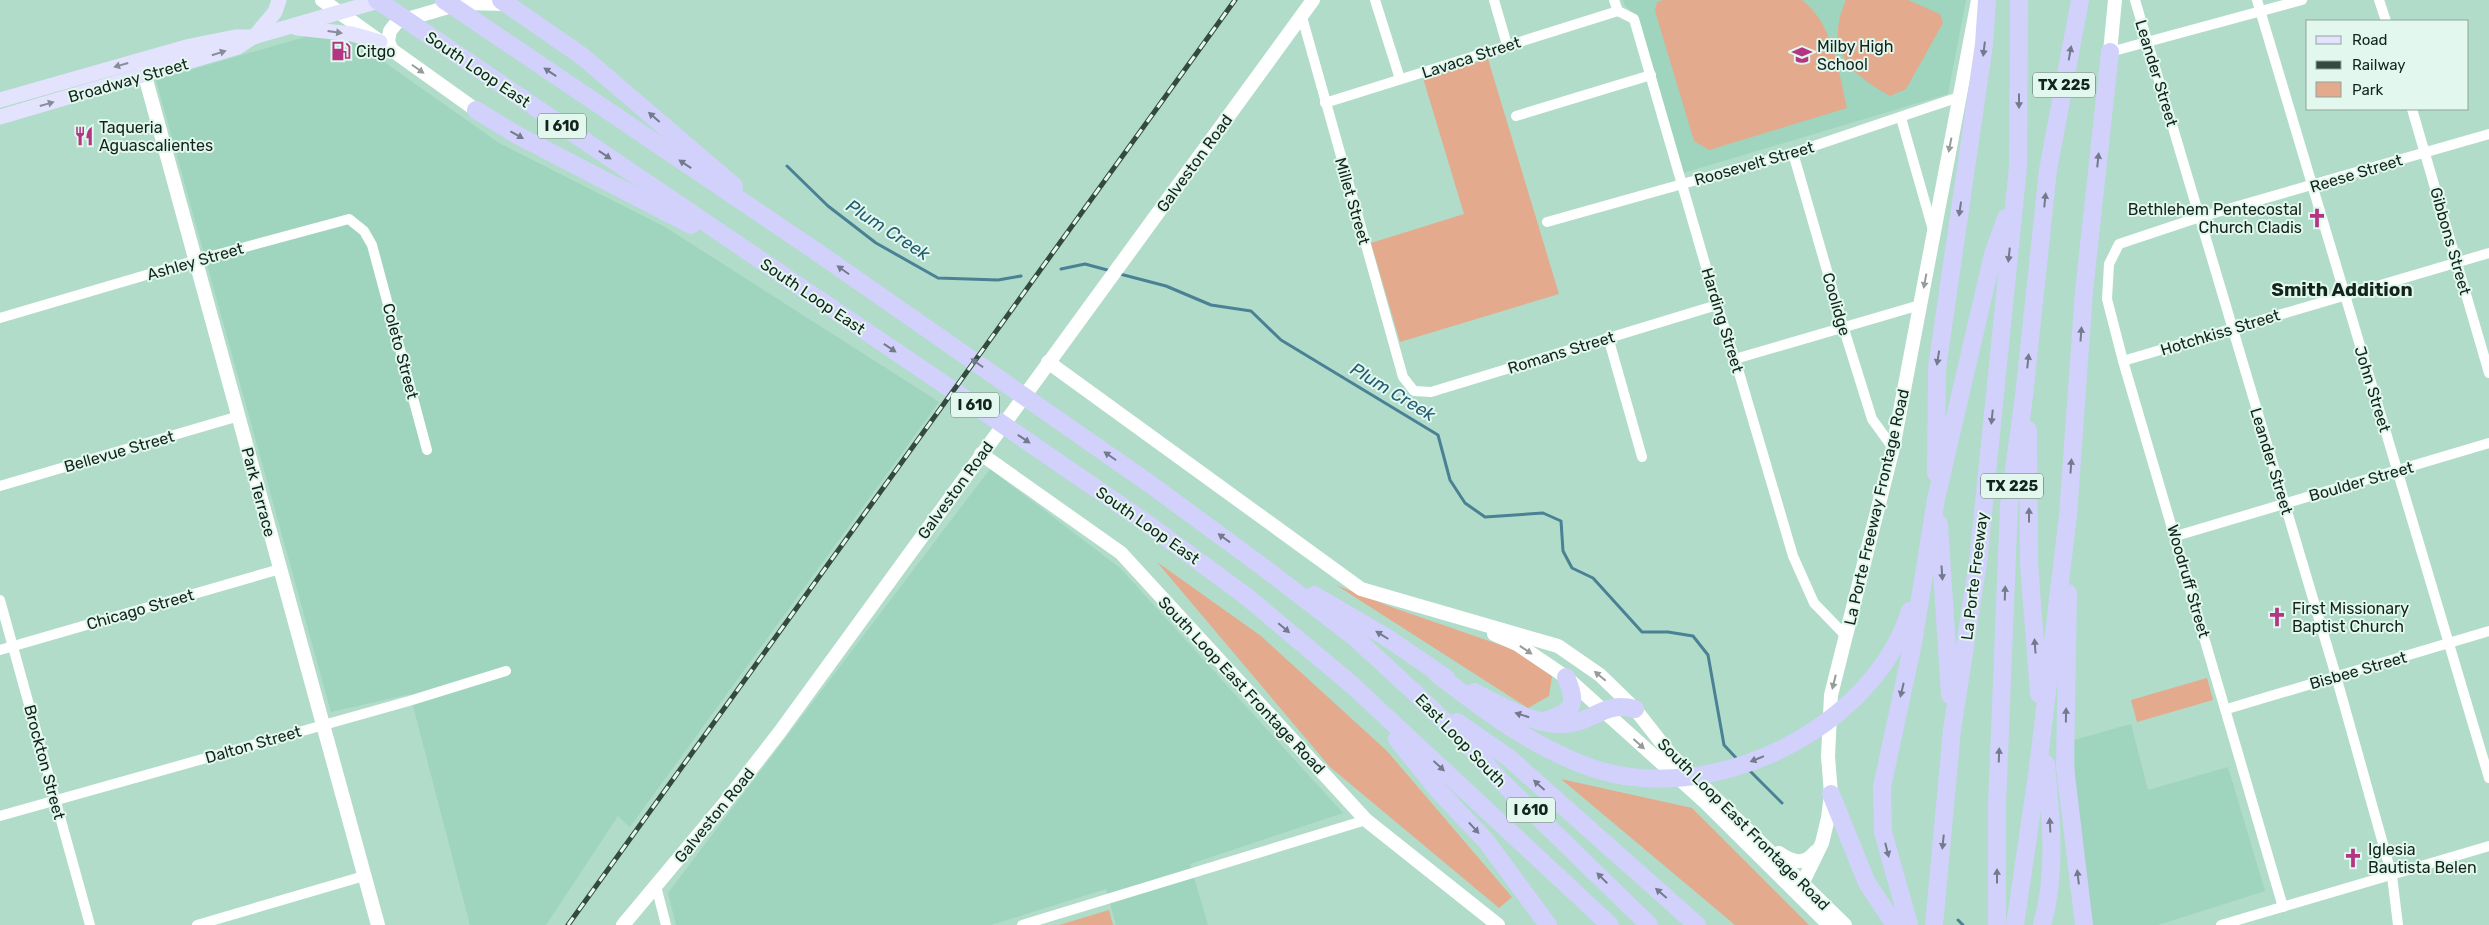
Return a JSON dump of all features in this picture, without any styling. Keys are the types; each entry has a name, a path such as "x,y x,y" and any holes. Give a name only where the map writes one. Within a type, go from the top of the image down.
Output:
{"highway":[{"name":"South Loop East","path":"377,0 701,226 806,291 1142,520 1246,596"},
{"name":"I 610","path":"444,0 728,187"},
{"path":"1952,730 1935,456 1937,368 1984,44 1987,0"},
{"name":"La Porte Freeway","path":"1934,925 1948,794 1952,730 1978,562 2016,189 2018,167 2019,0"},
{"name":"La Porte Freeway","path":"1997,925 1996,804 2009,506 2024,396 2048,170 2080,0"},
{"path":"508,1 525,16 582,56 728,187"},
{"path":"2015,925 2032,808 2068,514 2084,291 2110,52"},
{"path":"476,110 517,135 701,226"},
{"name":"South Loop East","path":"728,187 816,252 1150,484 1264,567"},
{"path":"1909,925 1882,832 1882,787 1913,643 1936,499 1993,254 2016,189"},
{"path":"2024,396 2028,434 2029,564 2047,772 2052,867 2048,903 2042,925"},
{"path":"2068,514 2065,768 2084,925"},
{"path":"1264,567 1386,636 1492,716 1542,747 1596,769 1633,778 1672,778 1720,771 1753,760 1793,744 1832,719 1861,693 1888,660 1907,622 1925,564"},
{"name":"East Loop South","path":"1264,567 1352,635 1415,693 1461,737 1502,782 1649,925"},
{"name":"East Loop South","path":"1246,596 1352,685 1610,925"},
{"path":"1437,674 1519,715 1545,721 1575,723 1612,707 1623,706 1635,710"},
{"path":"1545,721 1566,714 1570,710 1572,693 1566,677"},
{"path":"1352,685 1437,789 1486,841 1548,925"},
{"path":"1415,693 1509,758 1697,925"},
{"path":"1831,794 1867,883 1895,925"},
{"path":"1592,908 1605,925"}],"main road":[{"path":"253,37 275,12 279,0"},
{"path":"322,0 476,110"},
{"name":"Broadway Street","path":"0,100 190,46 235,37 253,37 382,0"},
{"name":"Galveston Road","path":"623,925 779,733 1313,0"},
{"name":"La Porte Freeway Frontage Road","path":"1798,886 1822,843 1831,794 1829,715 1831,695 1893,448 1978,0"},
{"path":"2110,52 2115,0"},
{"path":"386,46 390,32 397,22 462,3 508,1"},
{"path":"288,27 352,34 386,46"},
{"name":"Broadway Street","path":"0,117 238,47 253,37"},
{"name":"Park Terrace","path":"141,59 378,925"},
{"name":"South Loop East Frontage Road","path":"1048,362 1361,589 1466,621 1520,634 1558,646 1600,675 1635,710 1671,755 1760,841 1829,925"},
{"name":"South Loop East Frontage Road","path":"981,454 1121,553 1366,820 1498,925"},
{"name":"South Loop East Frontage Road","path":"1466,621 1517,644 1566,677 1798,886 1845,925"},
{"path":"1760,841 1789,860 1799,862 1810,859 1822,843"}],"street":[{"path":"1375,0 1400,79"},
{"path":"1494,0 1507,45"},
{"path":"1614,0 1618,11"},
{"name":"Leander Street","path":"2135,0 2336,676 2392,876 2398,925"},
{"name":"John Street","path":"2257,0 2489,778"},
{"path":"2110,52 2302,0"},
{"path":"2379,0 2386,20"},
{"name":"Lavaca Street","path":"1325,103 1618,11"},
{"name":"Harding Street","path":"1618,11 1634,19 1717,305 1735,359 1793,556 1814,603 1846,635"},
{"name":"Millet Street","path":"1302,16 1403,377 1408,384"},
{"path":"1516,116 1651,75"},
{"name":"Roosevelt Street","path":"1547,222 1793,153 1959,97"},
{"name":"Gibbons Street","path":"2412,110 2489,373"},
{"path":"1901,118 1934,233"},
{"name":"Reese Street","path":"2114,255 2119,244 2200,217 2489,134"},
{"name":"Coolidge","path":"1793,153 1872,419 1893,448"},
{"name":"Ashley Street","path":"0,318 197,260 349,219 364,230 374,252"},
{"name":"Coleto Street","path":"374,252 427,450"},
{"name":"Hotchkiss Street","path":"2124,361 2489,253"},
{"name":"Woodruff Street","path":"2114,255 2109,264 2107,299 2284,907"},
{"name":"Romans Street","path":"1408,384 1414,391 1431,392 1717,305"},
{"path":"1735,359 1920,305"},
{"path":"1608,337 1642,457"},
{"name":"Bellevue Street","path":"0,486 239,416"},
{"name":"Boulder Street","path":"2176,536 2284,502 2489,443"},
{"name":"Chicago Street","path":"0,650 280,569"},
{"name":"Brockton Street","path":"0,600 90,925"},
{"name":"Bisbee Street","path":"2226,709 2489,632"},
{"name":"Dalton Street","path":"0,816 506,671"},
{"path":"1022,925 1366,820"},
{"path":"2221,925 2489,846"},
{"path":"197,925 364,876"},
{"path":"656,886 666,925"}],"shaded area":[{"name":"Milby High School","path":"1623,0 1966,0 1948,94 1683,173 1637,16 1625,6"},
{"path":"336,28 499,143 665,227 939,402 630,827 618,816 546,925 470,925 410,694 331,712 156,80"},
{"path":"990,469 1120,568 1343,813 1190,864 1208,925 1116,925 1106,889 991,925 676,925 668,893"},
{"path":"2131,724 2148,790 2228,767 2265,891 2158,925 2093,925 2084,883 2076,809 2074,740"}],"green space":[{"path":"1663,0 1802,0 1813,10 1828,35 1847,108 1709,150 1694,141 1655,11 1657,2"},
{"path":"1846,0 1908,0 1940,14 1943,23 1906,89 1890,96 1852,69 1844,58 1839,46 1838,33 1840,18"},
{"path":"1488,59 1559,294 1400,342 1371,243 1464,214 1423,78"},
{"path":"1157,562 1261,636 1387,751 1512,897 1499,908 1330,767"},
{"path":"1336,585 1394,608 1512,649 1552,676 1549,696 1528,708"},
{"path":"2207,678 2213,700 2137,722 2131,700"},
{"path":"1561,779 1692,808 1809,925 1735,925"},
{"path":"1109,910 1113,925 1059,925"}],"waterway":[{"name":"Plum Creek","path":"787,166 828,206 876,243 938,278 998,280 1021,276"},
{"name":"Plum Creek","path":"1061,269 1085,264 1111,271"},
{"name":"Plum Creek","path":"1120,274 1166,286 1211,305 1251,311 1281,340 1438,435 1450,480 1465,503 1485,517 1543,513 1561,521 1563,551 1572,568 1593,578 1642,632 1668,632 1693,636 1708,655 1724,745 1738,760"},
{"name":"Plum Creek","path":"1748,769 1782,803"},
{"name":"Plum Creek","path":"1958,920 1963,925"}],"railway":[{"path":"568,925 1235,0"}],"place":[{"name":"Citgo","path":"341,51"},
{"name":"Milby High School","path":"1802,55"},
{"name":"Taqueria Aguascalientes","path":"84,136"},
{"name":"Bethlehem Pentecostal Church Cladis","path":"2317,218"},
{"name":"First Missionary Baptist Church","path":"2277,617"},
{"name":"Iglesia Bautista Belen","path":"2353,858"}],"district":[{"name":"Smith Addition","path":"2342,289"}]}
